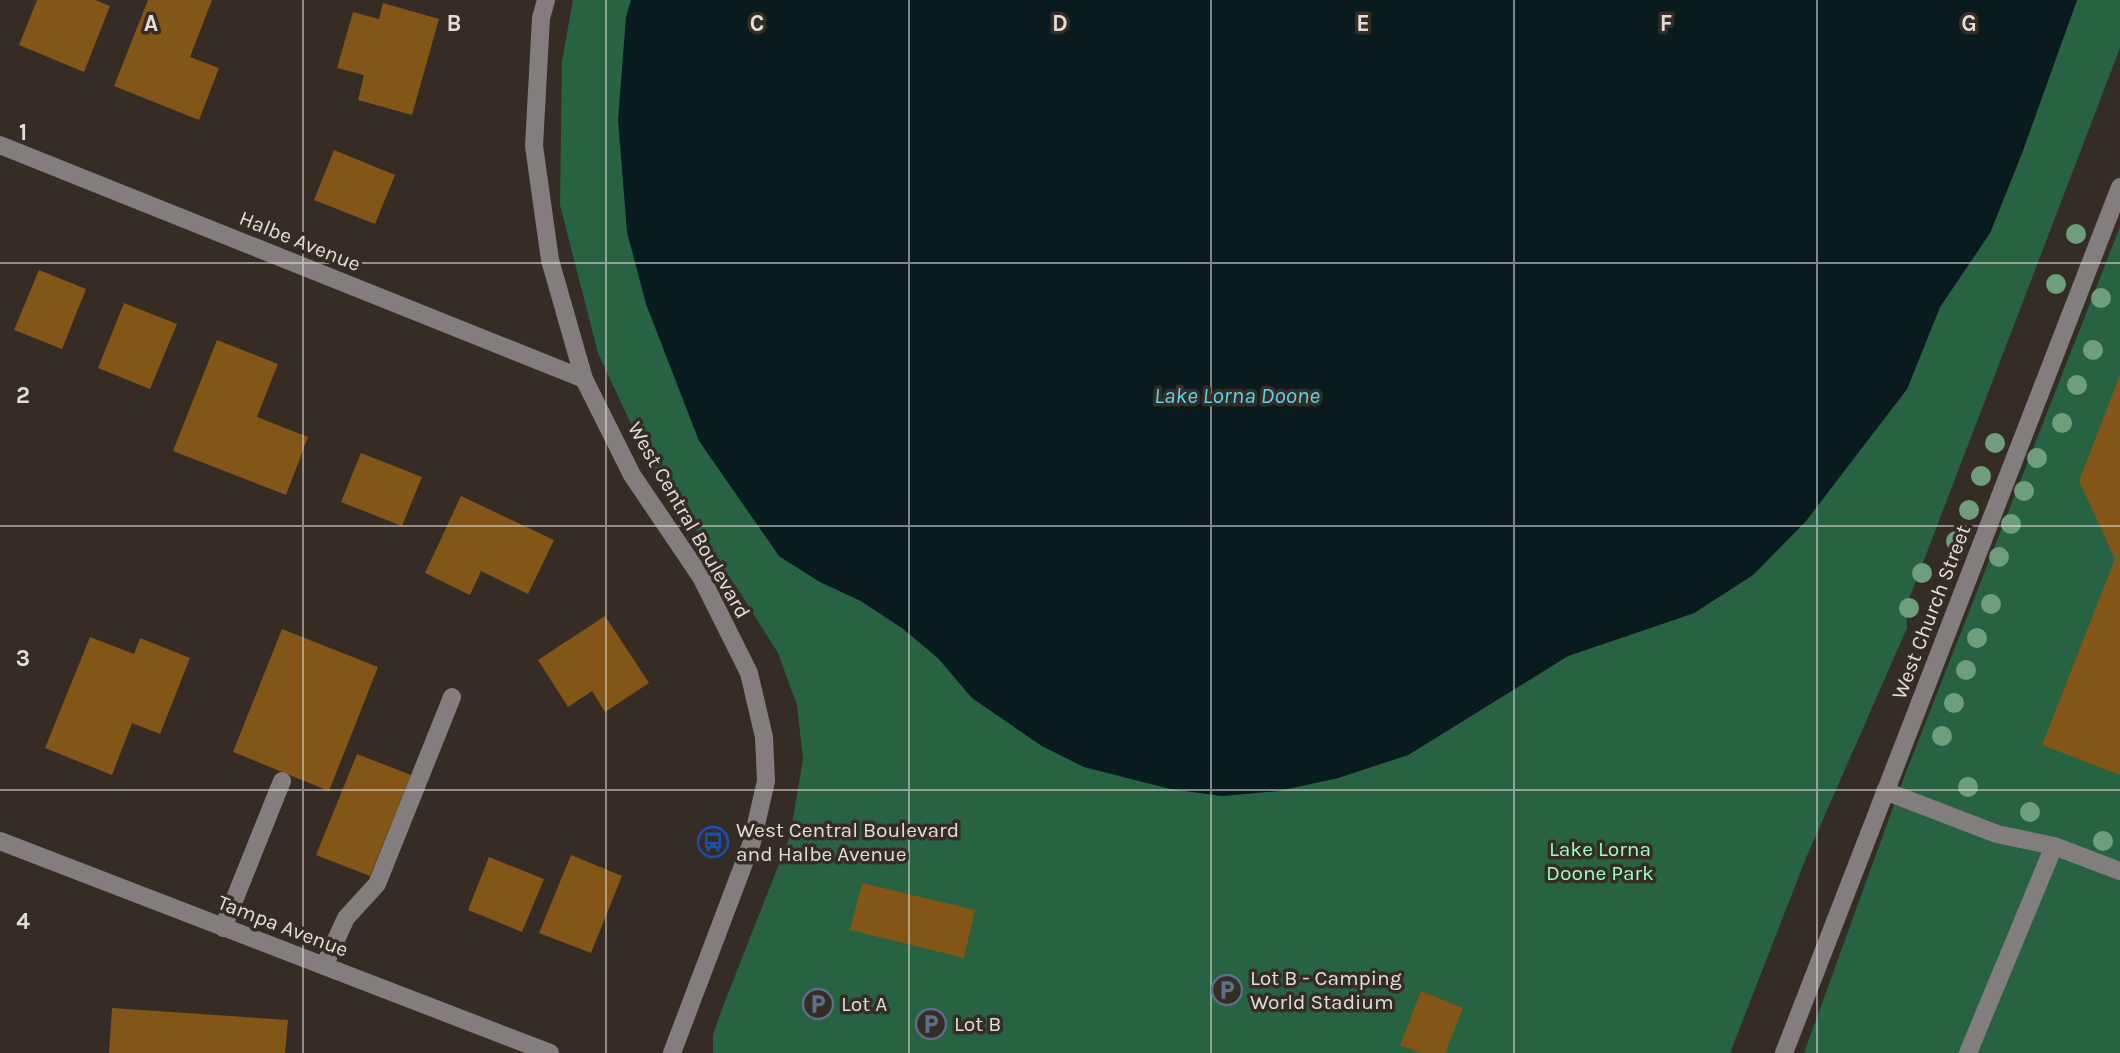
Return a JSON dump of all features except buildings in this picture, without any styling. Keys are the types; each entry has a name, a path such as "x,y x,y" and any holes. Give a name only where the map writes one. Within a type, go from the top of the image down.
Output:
{"street":[{"name":"West Central Boulevard","path":"546,0 541,18 534,146 550,260 584,379 632,475 701,577 749,673 764,737 766,781 752,842 672,1053"},
{"name":"Halbe Avenue","path":"0,145 584,379"},
{"name":"West Church Street","path":"1784,1053 2120,187"},
{"path":"324,966 346,918 377,884 452,697"},
{"path":"223,928 282,781"},
{"path":"1885,792 1997,834 2054,846 2120,871"},
{"name":"Tampa Avenue","path":"0,841 550,1053"},
{"path":"1968,1053 2054,846"}],"green space":[{"name":"Lake Lorna Doone Park","path":"573,0 631,0 626,17 745,504 779,556 820,582 861,601 902,628 938,658 972,698 1042,746 1084,767 1171,789 1222,796 1278,791 1338,778 1408,755 1568,656 1694,613 1753,575 1806,521 1907,389 1940,307 1990,233 2077,0 2120,0 2120,48 1906,607 1907,628 1806,858 1730,1053 713,1053 713,1035 722,1009 790,836 803,759 797,705 778,653 737,588 650,465 598,353 560,205 562,61"},
{"path":"2120,227 2120,1053 1804,1053 1903,780"}],"water":[{"name":"Lake Lorna Doone","path":"631,0 2077,0 1990,233 1940,307 1907,389 1806,521 1753,575 1694,613 1568,656 1408,755 1338,778 1278,791 1222,796 1171,789 1084,767 1042,746 972,698 938,658 902,628 861,601 820,582 779,556 699,441 646,304 627,232 618,120 626,17"}],"place":[{"name":"West Central Boulevard and Halbe Avenue","path":"713,842"},
{"name":"Lot B - Camping World Stadium","path":"1227,990"},
{"name":"Lot A","path":"818,1004"},
{"name":"Lot B","path":"931,1024"}]}
